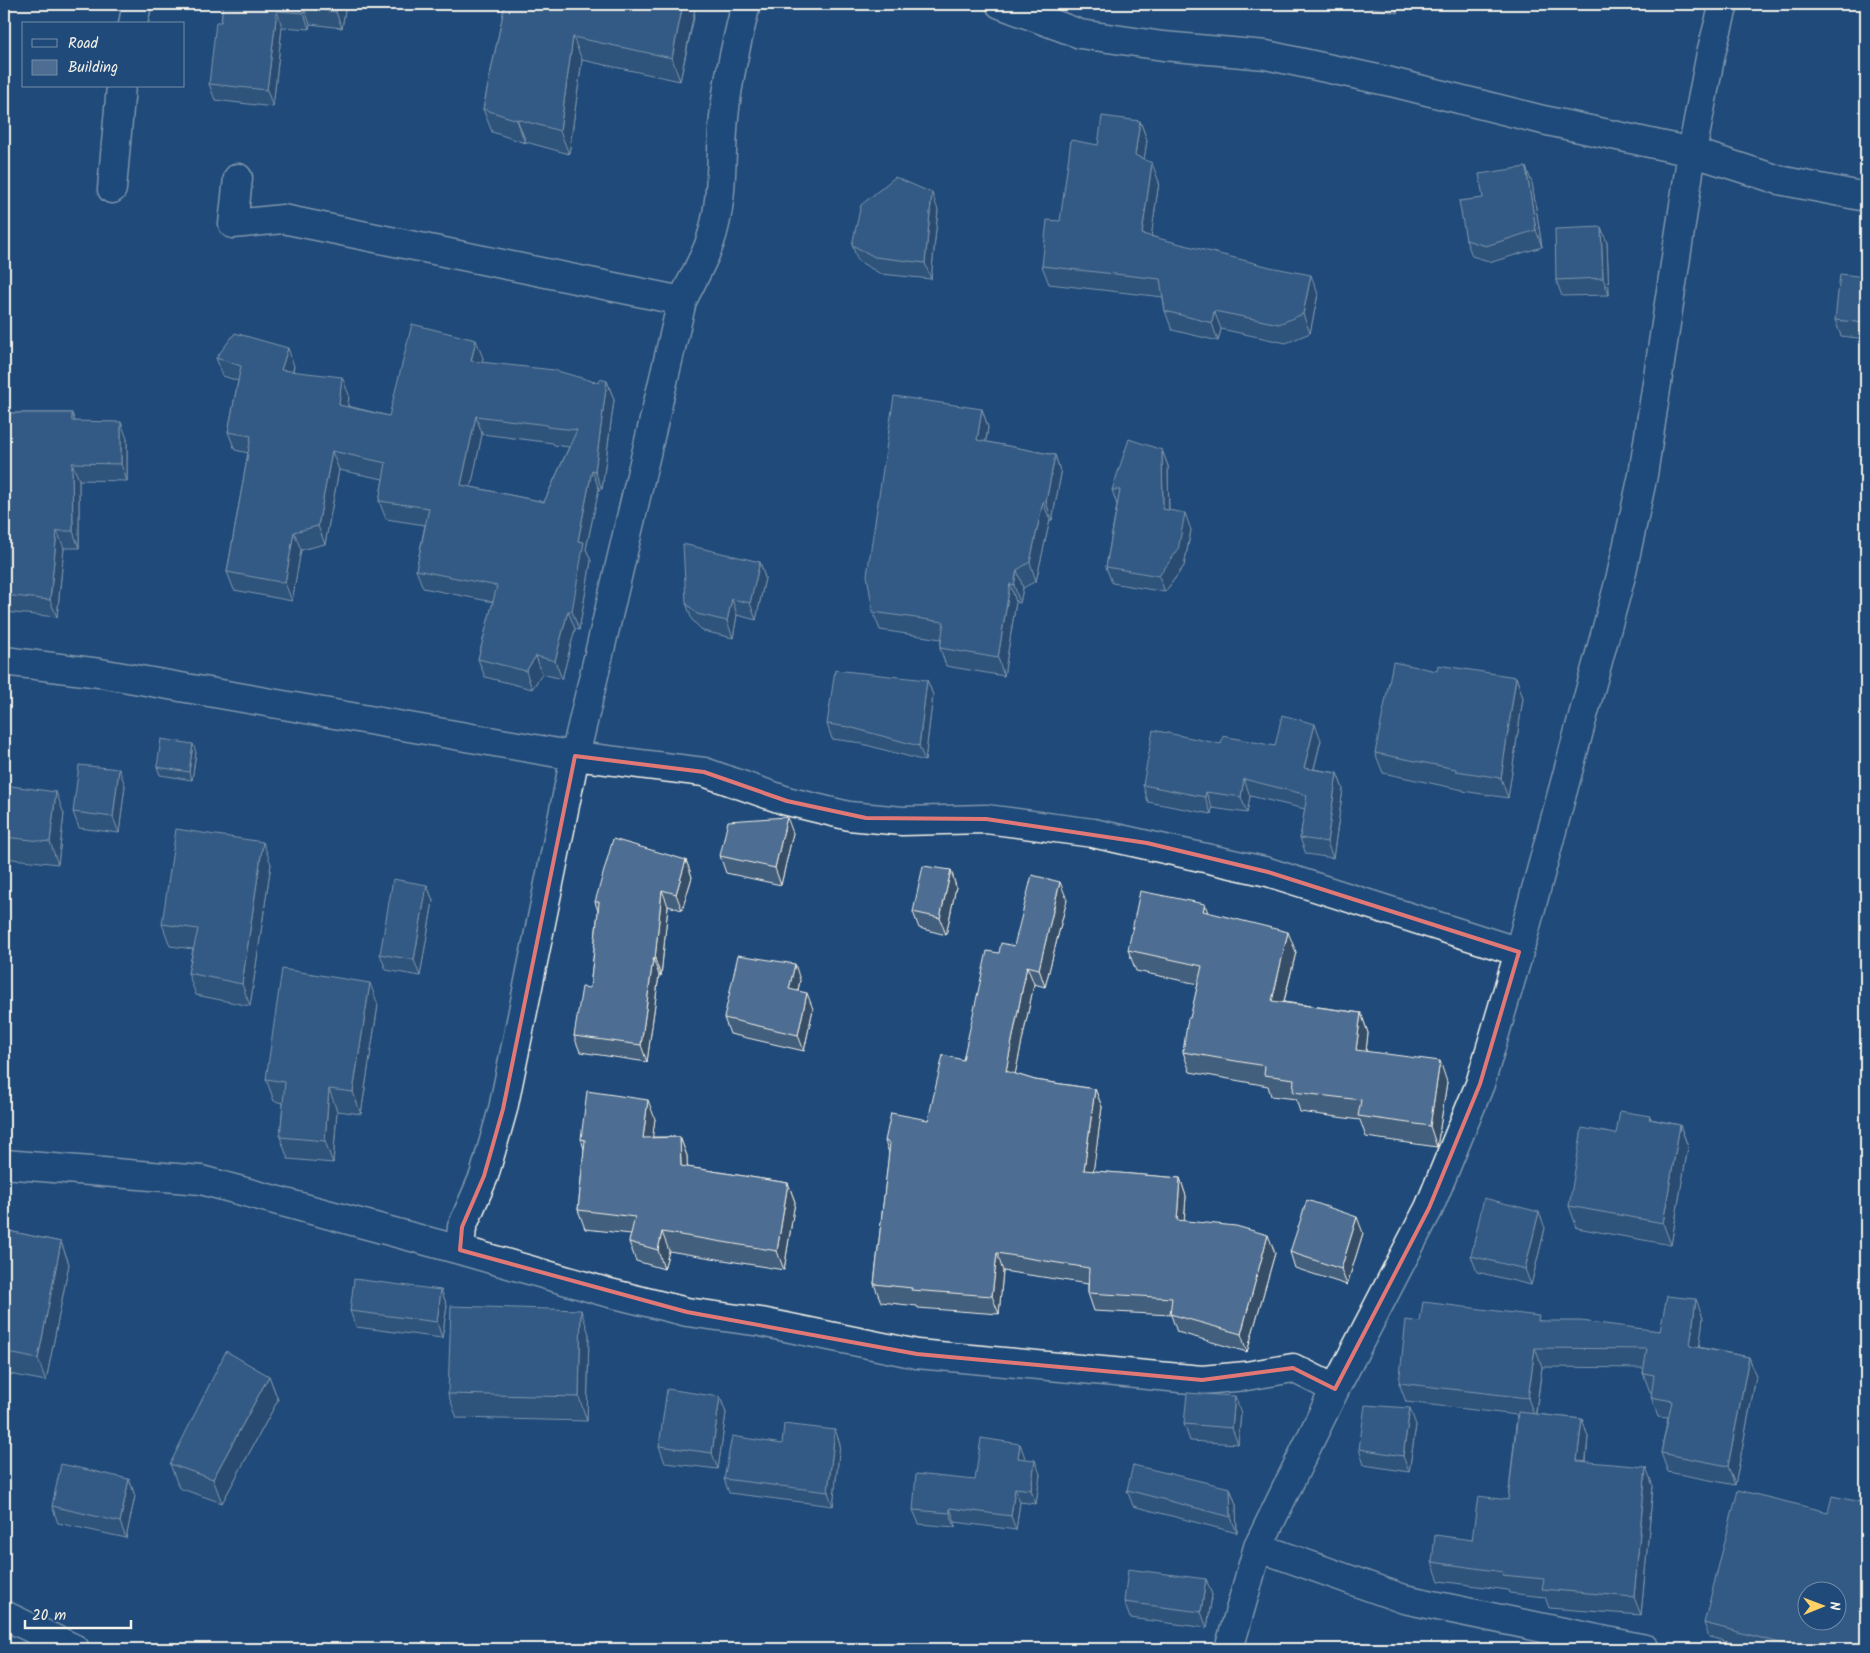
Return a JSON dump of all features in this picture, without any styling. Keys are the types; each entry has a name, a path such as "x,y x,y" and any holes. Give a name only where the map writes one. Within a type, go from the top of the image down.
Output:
{"street":[{"path":"133,22 137,4"},
{"path":"460,1250 462,1227 484,1176 503,1109 575,756 682,301 710,242 719,206 722,184 724,118 730,66 746,4"},
{"path":"1000,4 1080,34 1163,46 1266,55 1391,82 1543,120 1692,152 1779,180 1866,197"},
{"path":"1229,1649 1258,1546 1335,1389 1429,1208 1480,1084 1519,952 1621,576 1643,475 1692,152 1711,53 1724,4"},
{"path":"112,189 121,88"},
{"path":"238,178 233,224 284,219 682,301"},
{"path":"4,661 100,673 575,756 704,772 787,801 834,813 902,821 986,819 1093,833 1268,872 1519,952"},
{"path":"4,1164 201,1180 460,1250 606,1292 688,1312 761,1322 917,1354 1202,1380 1246,1376 1293,1368 1335,1389"},
{"path":"1258,1546 1404,1599 1645,1649"},
{"path":"4,1615 75,1649"}],"highlighted area":[{"path":"575,756 704,772 787,801 866,818 986,819 1147,843 1268,872 1519,952 1480,1084 1429,1208 1335,1389 1293,1368 1202,1380 917,1354 687,1312 460,1250 462,1227 484,1176 503,1109"}],"building":[{"path":"223,4 338,4 336,12 304,8 304,13 277,11 267,90 209,84 216,22 221,22"},
{"path":"505,4 683,4 672,58 573,37 560,131 483,109"},
{"path":"1102,116 1140,121 1135,155 1152,163 1142,234 1270,267 1311,275 1303,314 1279,324 1214,311 1212,323 1165,311 1160,279 1042,266 1047,220 1060,221 1071,140 1098,145"},
{"path":"1526,167 1536,230 1486,246 1466,240 1459,201 1483,198 1479,174"},
{"path":"895,177 932,193 925,263 875,257 852,245 861,205"},
{"path":"1601,227 1603,278 1556,280 1555,229"},
{"path":"1840,274 1866,277 1866,323 1835,320"},
{"path":"412,324 476,340 471,361 554,370 599,383 600,379 607,381 595,471 592,470 578,541 584,542 572,611 568,611 555,661 536,656 526,671 478,659 497,586 416,570 429,508 379,501 386,463 332,451 318,526 294,532 285,583 227,572 251,436 228,432 241,366 216,358 235,333 288,348 281,370 342,377 339,405 389,416","holes":["476,416 547,425 547,427 577,430 544,502 461,485"]},
{"path":"894,396 982,409 977,440 1055,455 1046,502 1043,502 1030,562 1017,570 1014,585 1010,584 998,658 940,648 944,622 873,612 867,575"},
{"path":"4,413 72,413 72,421 121,422 121,464 72,463 73,531 57,531 50,600 4,595"},
{"path":"1129,439 1162,450 1163,509 1185,513 1178,550 1159,576 1106,567 1120,490 1112,490"},
{"path":"683,544 760,562 750,603 732,599 727,621 697,614 686,603"},
{"path":"1393,662 1437,671 1438,665 1516,677 1501,778 1456,771 1456,769 1375,753"},
{"path":"835,670 927,680 919,746 849,727 827,724"},
{"path":"1282,715 1315,724 1304,768 1337,773 1327,842 1300,838 1307,795 1244,779 1241,797 1206,792 1205,797 1143,785 1153,730 1221,744 1223,736 1275,746"},
{"path":"161,739 193,744 189,772 157,767"},
{"path":"79,765 119,769 113,817 73,812"},
{"path":"4,785 56,792 50,842 4,837"},
{"path":"787,817 775,868 720,856 728,821"},
{"path":"176,829 263,842 242,984 188,973 198,929 162,924"},
{"path":"613,839 686,860 676,894 662,890 655,959 653,959 641,1045 574,1036 582,987 590,988 599,902 595,902"},
{"path":"923,866 951,870 940,918 913,912"},
{"path":"1032,875 1060,882 1039,969 1027,966 1006,1071 1035,1080 1095,1089 1084,1170 1180,1178 1177,1220 1236,1226 1268,1235 1241,1334 1170,1314 1172,1298 1088,1293 1089,1268 997,1253 992,1296 911,1290 912,1288 874,1284 890,1143 885,1141 891,1113 928,1120 943,1055 963,1060 987,951 999,953 1001,943 1014,946"},
{"path":"393,879 427,885 414,960 380,954"},
{"path":"1140,891 1205,904 1203,911 1288,932 1272,1001 1361,1013 1356,1050 1440,1061 1430,1126 1358,1116 1361,1100 1293,1092 1294,1079 1264,1075 1265,1066 1183,1052 1188,1018 1190,1018 1202,966 1128,950"},
{"path":"738,955 795,964 789,989 807,993 798,1035 724,1018"},
{"path":"282,969 370,983 353,1092 329,1089 325,1141 280,1137 285,1082 266,1079"},
{"path":"587,1091 648,1100 643,1138 680,1137 681,1166 788,1183 777,1251 662,1232 658,1250 629,1242 635,1217 578,1210 585,1140 581,1139"},
{"path":"1620,1111 1650,1116 1649,1119 1680,1125 1663,1223 1569,1206 1582,1128 1616,1134"},
{"path":"1484,1198 1539,1212 1525,1269 1471,1256"},
{"path":"1307,1200 1357,1217 1341,1269 1290,1252"},
{"path":"4,1230 61,1242 38,1359 4,1352"},
{"path":"354,1279 441,1290 437,1322 350,1311"},
{"path":"1667,1296 1696,1299 1690,1346 1749,1357 1728,1466 1661,1453 1672,1401 1651,1397 1654,1375 1643,1373 1647,1349 1535,1348 1528,1398 1399,1383 1406,1320 1420,1322 1423,1302 1539,1316 1538,1321 1581,1321 1660,1331"},
{"path":"451,1306 581,1310 579,1397 448,1394"},
{"path":"226,1351 269,1376 213,1479 170,1464"},
{"path":"667,1389 720,1397 712,1453 659,1446"},
{"path":"1187,1393 1235,1396 1232,1428 1184,1424"},
{"path":"1365,1405 1410,1408 1403,1456 1359,1449"},
{"path":"1518,1412 1582,1419 1577,1461 1646,1467 1634,1597 1542,1589 1544,1579 1502,1575 1503,1572 1432,1562 1435,1535 1472,1540 1478,1496 1508,1500"},
{"path":"784,1424 835,1430 828,1492 724,1479 732,1436 782,1444"},
{"path":"981,1438 1020,1444 1018,1458 1035,1460 1031,1490 1015,1488 1011,1516 950,1508 950,1513 913,1510 916,1474 975,1480"},
{"path":"61,1464 129,1479 120,1522 52,1506"},
{"path":"1133,1465 1230,1488 1231,1517 1127,1490"},
{"path":"1738,1490 1828,1512 1832,1496 1866,1503 1866,1602 1862,1623 1866,1624 1866,1635 1863,1649 1803,1649 1704,1623"},
{"path":"1128,1569 1206,1579 1201,1612 1124,1602"}]}
